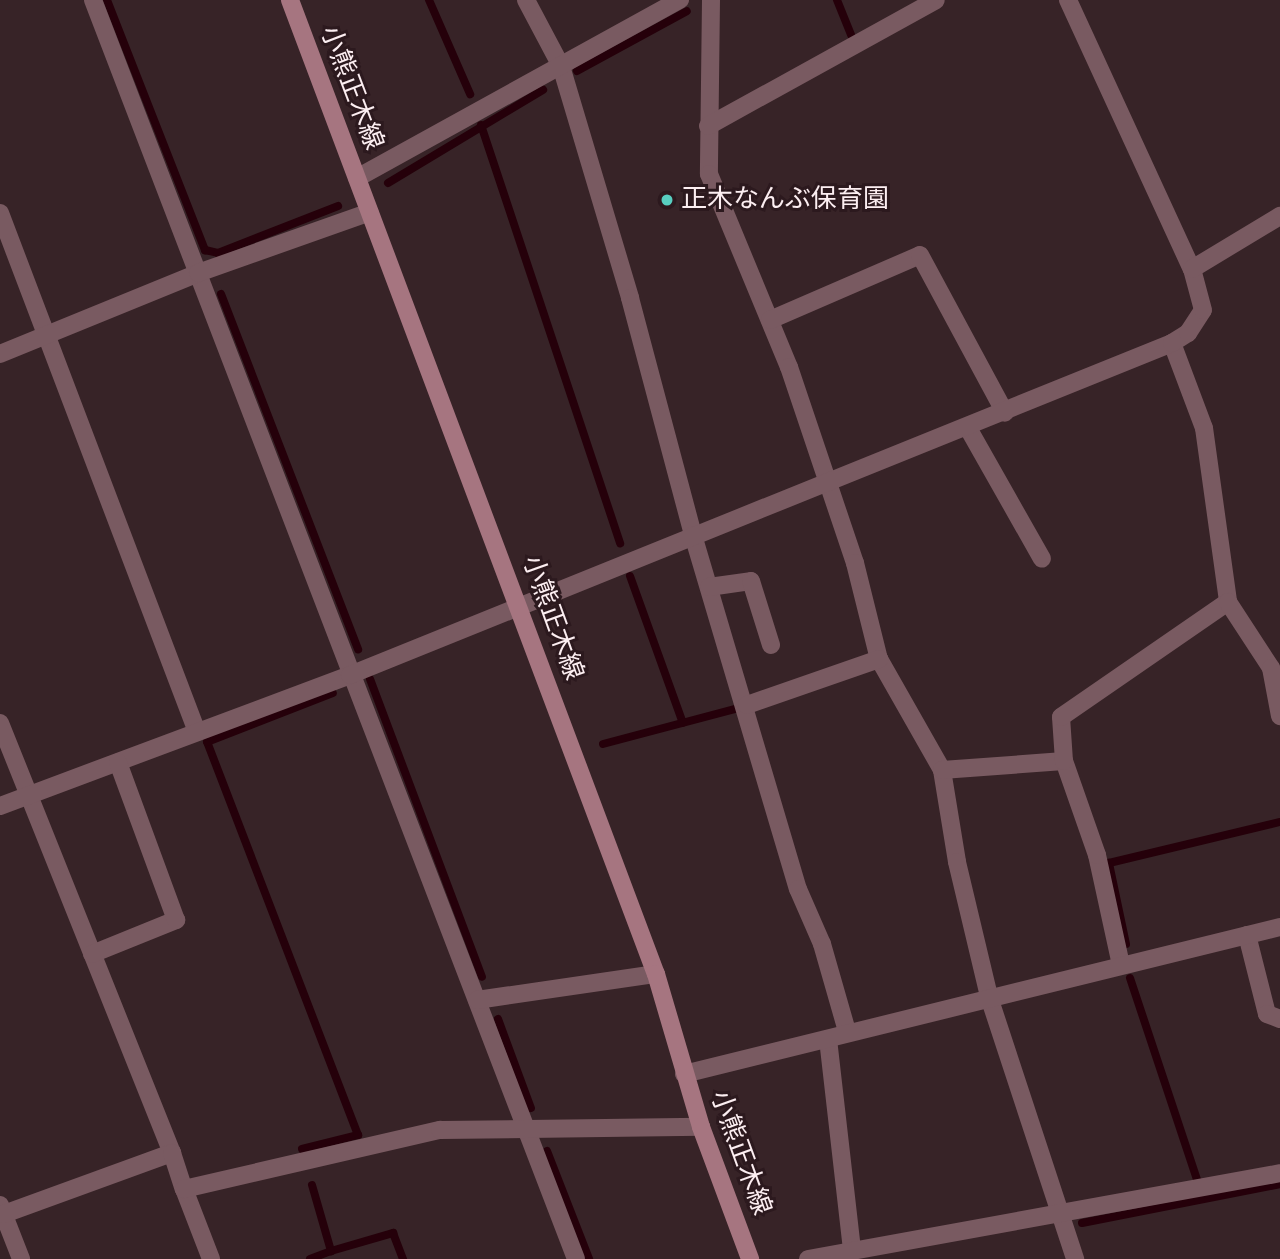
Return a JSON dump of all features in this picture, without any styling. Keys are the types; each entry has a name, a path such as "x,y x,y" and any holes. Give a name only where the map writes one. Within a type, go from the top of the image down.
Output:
{"main road":[{"name":"小熊正木線","path":"290,0 520,605 656,974 701,1127 750,1259"}],"street":[{"path":"93,0 576,1259"},
{"path":"526,0 561,66 630,298 693,535 747,705 799,889 822,944 847,1031"},
{"path":"357,178 680,0"},
{"path":"711,0 709,174 770,320 855,563 879,659 942,770 957,862 990,1000 1075,1259"},
{"path":"708,126 936,0"},
{"path":"0,807 350,675 693,535 968,428 1172,343 1188,333 1203,310 1192,269 1069,0"},
{"path":"0,354 198,273 370,212"},
{"path":"0,213 197,732"},
{"path":"1192,269 1280,216"},
{"path":"770,320 920,255 1004,413"},
{"path":"1172,343 1204,428 1228,602 1275,666 1280,716"},
{"path":"968,428 1042,559"},
{"path":"709,587 751,582 771,645"},
{"path":"1121,964 1097,855 1064,761 1061,717 1228,602"},
{"path":"747,705 879,659"},
{"path":"0,723 172,1153 211,1259"},
{"path":"942,770 1064,761"},
{"path":"92,954 176,920 118,762"},
{"path":"684,1074 828,1039 847,1031 990,1000 1121,964 1280,927"},
{"path":"1247,935 1267,1014 1280,1019"},
{"path":"477,1000 656,974"},
{"path":"828,1039 852,1250"},
{"path":"184,1189 440,1130 701,1127"},
{"path":"21,1259 2,1210 172,1153"},
{"path":"808,1259 1280,1173"}],"waterway":[{"path":"107,0 205,250 218,253 338,206"},
{"path":"429,0 470,94"},
{"path":"837,0 851,35"},
{"path":"577,71 687,11"},
{"path":"388,183 543,90"},
{"path":"481,125 620,543"},
{"path":"221,294 358,649"},
{"path":"630,576 683,723"},
{"path":"370,679 482,977"},
{"path":"302,1149 358,1135 207,742 333,693"},
{"path":"603,744 735,709"},
{"path":"1126,944 1109,863 1280,822"},
{"path":"1130,978 1197,1179"},
{"path":"498,1019 531,1108"},
{"path":"547,1151 589,1259"},
{"path":"1082,1223 1280,1184"},
{"path":"312,1185 331,1251 393,1233 403,1259"},
{"path":"310,1259 331,1251"}],"place":[{"name":"正木なんぶ保育園","path":"667,200"}]}
